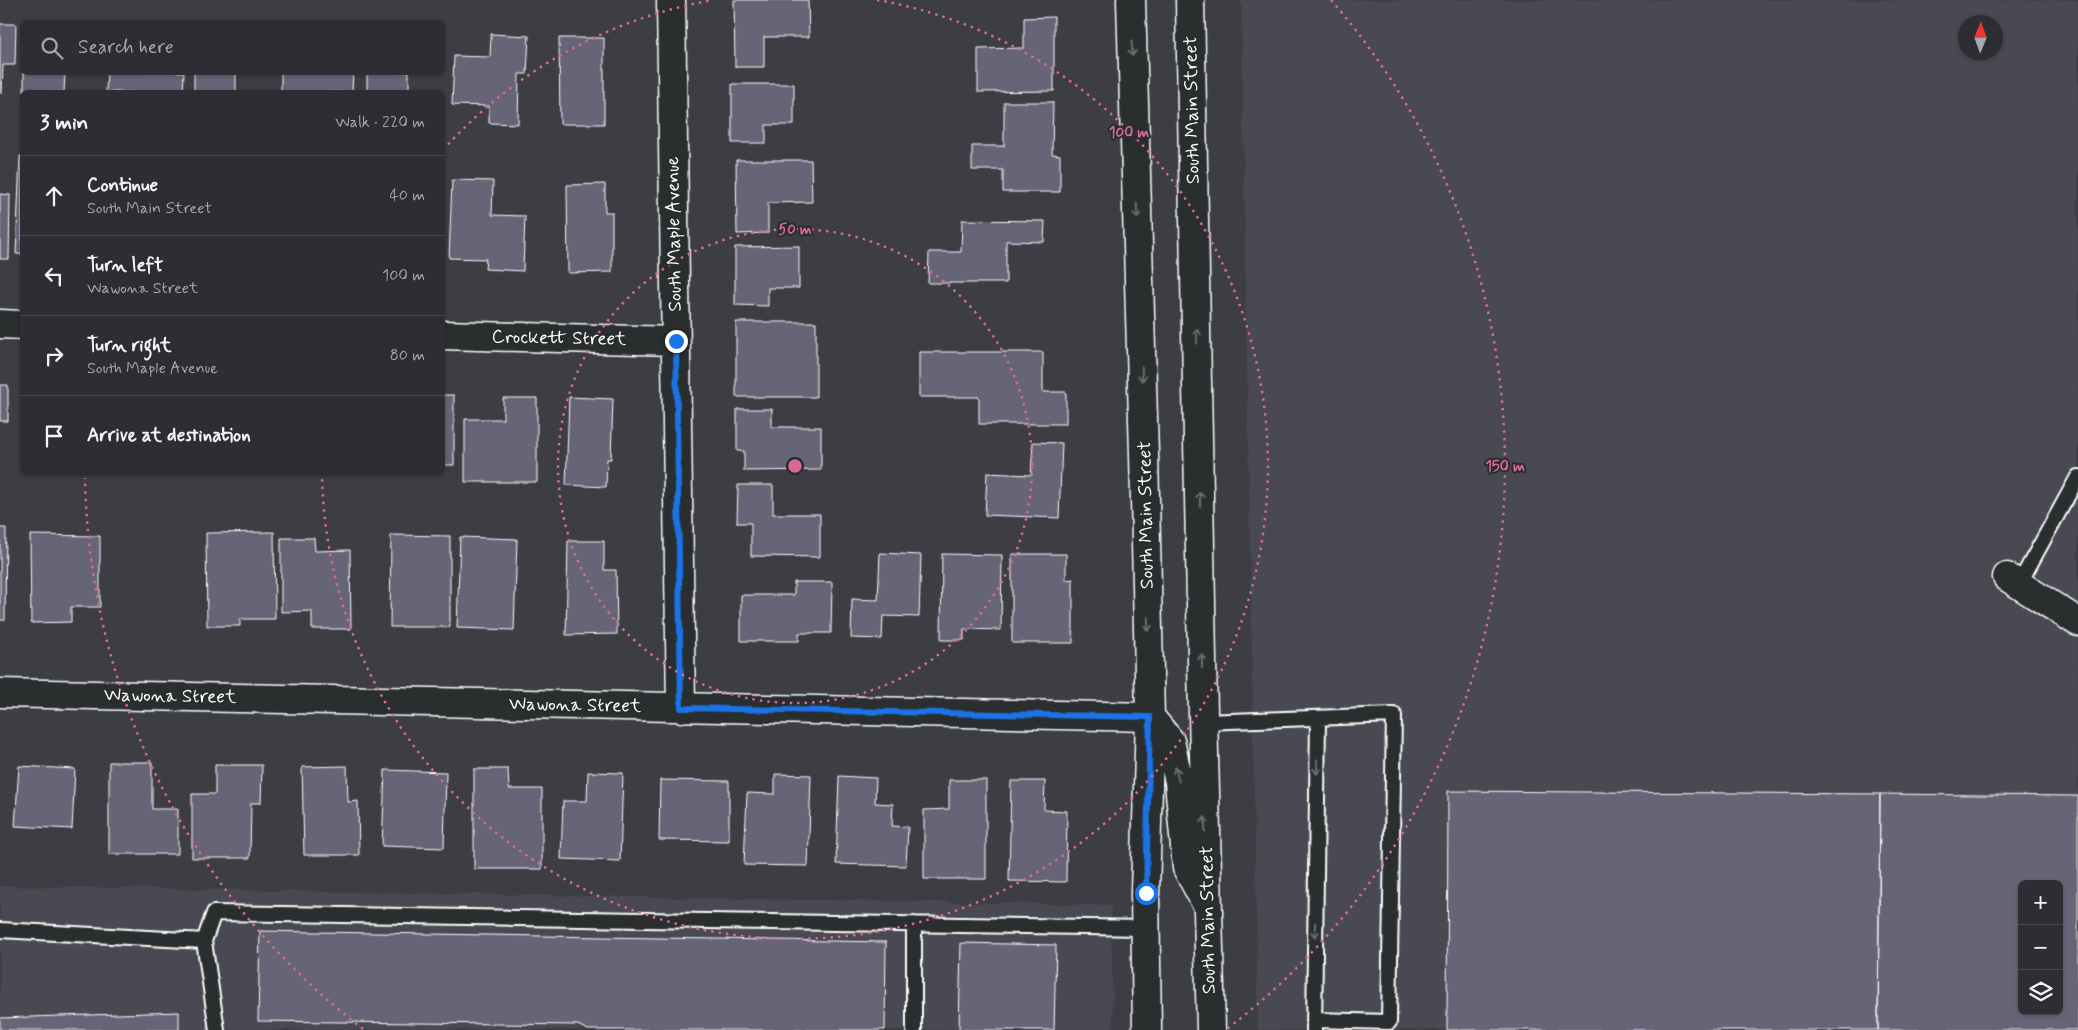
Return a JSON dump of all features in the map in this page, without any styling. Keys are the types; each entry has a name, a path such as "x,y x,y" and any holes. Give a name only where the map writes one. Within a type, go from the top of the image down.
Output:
{"main road":[{"name":"South Maple Avenue","path":"670,0 681,708"},
{"name":"South Main Street","path":"1131,0 1150,717 1146,928 1147,1030"},
{"name":"South Main Street","path":"1190,0 1203,722 1211,1030"},
{"path":"0,324 20,325"},
{"name":"Crockett Street","path":"445,335 676,341"},
{"path":"2013,580 2078,622"},
{"name":"Wawona Street","path":"0,693 1150,717"},
{"path":"1150,717 1170,741 1179,782 1187,868 1207,905"}],"lane":[{"path":"2013,580 2078,477"},
{"path":"1203,722 1394,715 1389,1022 1314,1025 1318,719"},
{"path":"217,1030 204,942 214,913 1146,928"},
{"path":"914,924 914,1030"},
{"path":"0,930 204,942"}],"shaded area":[{"path":"1241,0 2078,0 2078,1030 1258,1030"},
{"path":"0,886 1111,905 1113,1030 0,1030"}],"building":[{"path":"734,0 808,0 809,37 764,37 764,67 735,67"},
{"path":"1054,17 1054,91 978,92 978,49 1024,48 1024,18"},
{"path":"0,24 16,24 15,65 3,65 2,93 0,93"},
{"path":"491,34 529,36 527,74 519,74 518,124 489,123 489,106 452,105 454,56 490,57"},
{"path":"559,38 604,38 604,124 560,124"},
{"path":"24,75 65,75 64,90 24,90"},
{"path":"107,75 184,75 183,90 106,90"},
{"path":"194,75 236,75 236,90 194,90"},
{"path":"281,75 353,75 352,90 281,90"},
{"path":"367,75 409,75 409,90 367,90"},
{"path":"732,84 794,84 794,125 766,125 766,143 732,143"},
{"path":"1004,102 1053,102 1052,154 1060,155 1060,192 1003,192 1003,170 972,170 972,146 1004,146"},
{"path":"20,156 20,254 16,254"},
{"path":"736,160 811,160 812,202 768,203 768,233 737,234"},
{"path":"452,180 493,181 492,215 525,216 523,271 485,269 486,259 449,258"},
{"path":"605,184 605,212 612,212 612,272 568,273 567,185"},
{"path":"0,194 10,195 9,259 0,259"},
{"path":"962,220 1045,221 1044,242 1006,241 1006,283 928,283 929,252 961,252"},
{"path":"799,246 799,288 768,288 768,306 735,305 735,247"},
{"path":"736,322 816,322 816,397 736,397"},
{"path":"919,352 1043,352 1043,392 1066,392 1066,424 979,424 979,397 919,397"},
{"path":"0,385 8,385 8,421 0,421"},
{"path":"445,395 454,395 454,465 445,465"},
{"path":"569,397 613,399 611,459 607,459 606,487 566,485"},
{"path":"503,398 537,398 537,482 465,482 465,419 503,419"},
{"path":"737,409 772,409 772,427 821,427 821,470 744,471 744,451 737,451"},
{"path":"1033,442 1062,443 1059,518 985,515 987,473 1031,475"},
{"path":"738,485 773,485 773,514 820,514 820,557 751,556 751,523 737,523"},
{"path":"0,528 6,528 5,620 0,620"},
{"path":"274,532 275,619 240,619 240,626 207,626 206,533"},
{"path":"30,535 100,536 100,607 71,607 71,622 31,623"},
{"path":"391,535 450,536 450,627 390,627"},
{"path":"460,537 517,539 514,630 457,628"},
{"path":"281,538 314,538 315,551 350,550 351,629 312,629 312,611 281,612"},
{"path":"568,541 604,541 604,570 616,570 617,634 566,635"},
{"path":"880,553 921,555 919,617 883,616 882,639 851,638 852,599 878,600"},
{"path":"942,554 1002,555 1001,630 964,629 964,640 941,640"},
{"path":"1012,554 1066,554 1066,580 1073,579 1073,643 1012,643"},
{"path":"794,582 832,582 831,633 799,633 799,641 741,641 741,595 794,595"},
{"path":"109,762 152,762 152,809 178,809 178,854 109,854"},
{"path":"215,765 262,765 261,803 251,803 250,858 192,858 192,794 215,794"},
{"path":"19,766 75,769 72,829 15,826"},
{"path":"347,766 348,802 358,801 359,855 304,855 302,767"},
{"path":"474,769 508,769 509,789 542,789 542,869 474,869"},
{"path":"385,770 446,772 444,848 382,846"},
{"path":"588,772 623,773 620,861 561,859 563,801 587,801"},
{"path":"775,774 811,775 808,866 744,865 747,793 775,794"},
{"path":"839,776 876,778 875,803 893,804 892,826 908,827 906,866 836,864"},
{"path":"660,780 729,781 729,841 659,840"},
{"path":"949,780 986,780 986,879 924,879 924,810 949,809"},
{"path":"1011,781 1045,781 1044,810 1067,811 1066,882 1009,881"},
{"path":"1448,791 1880,794 1878,1030 1447,1030"},
{"path":"1880,794 2078,796 2078,1030 1878,1030"},
{"path":"260,931 886,942 885,1030 588,1030 578,1025 258,1021"},
{"path":"961,943 1056,945 1054,1030 959,1030"},
{"path":"179,1012 179,1030 0,1030 0,1018"}],"route":[{"path":"676,341 681,708 1150,717 1146,893"}]}
